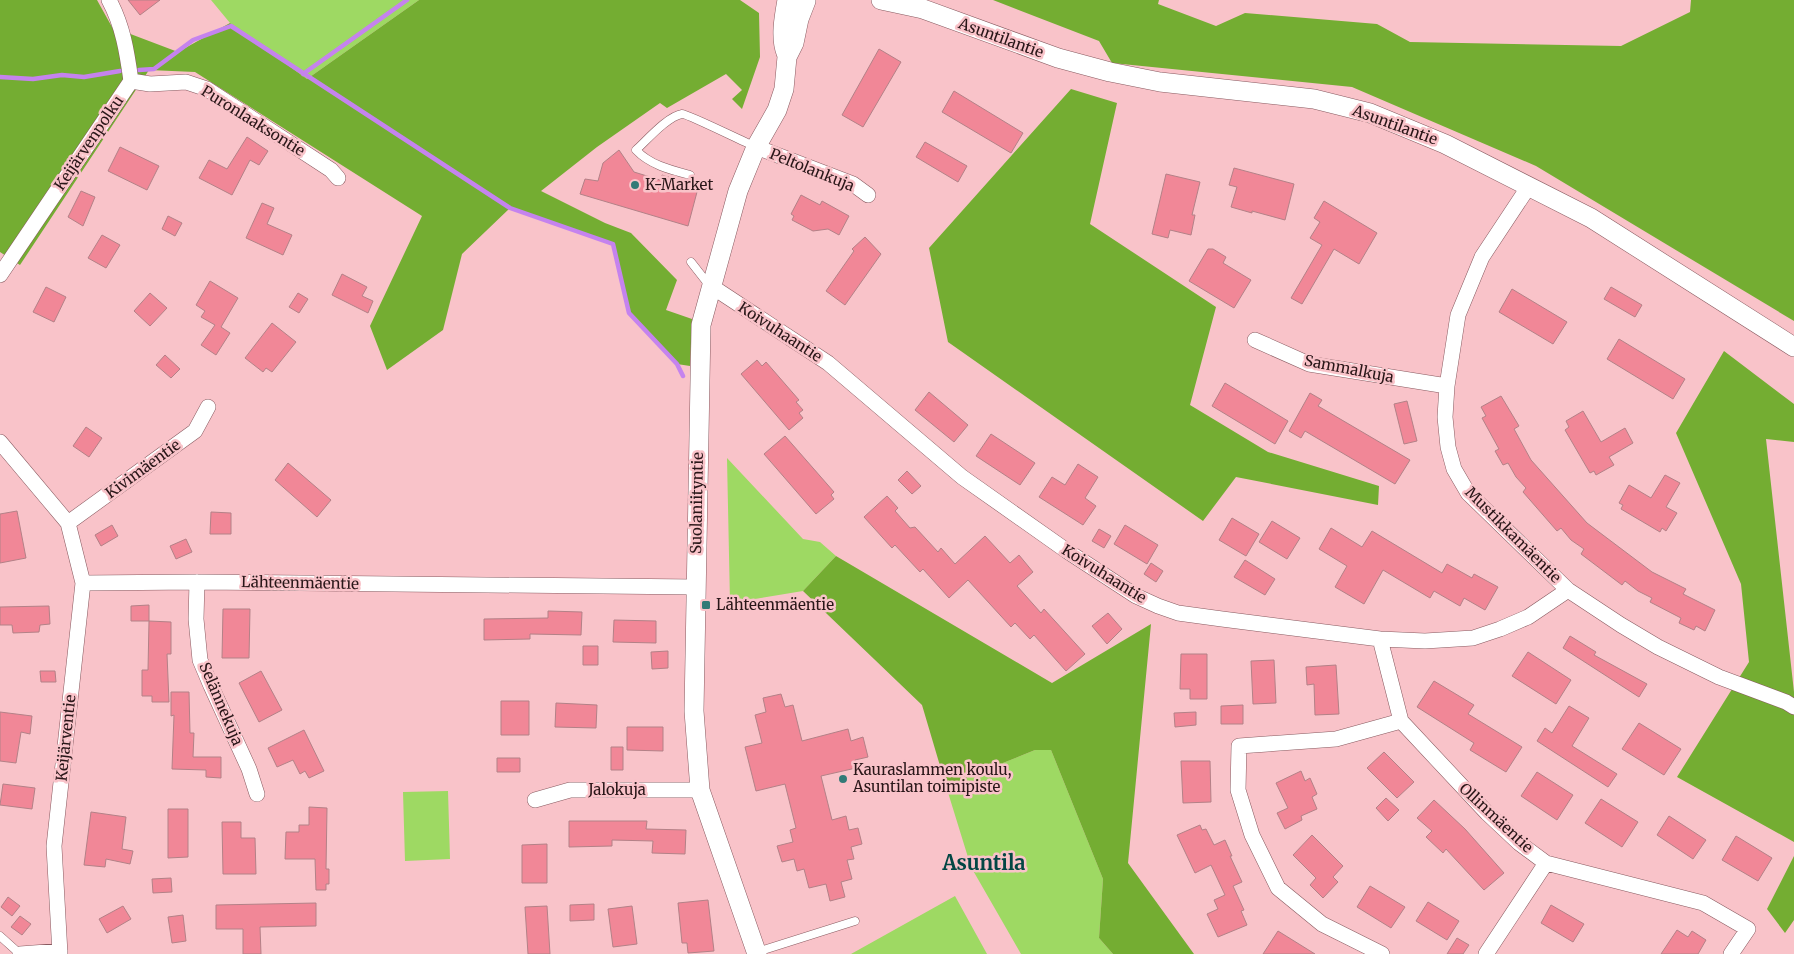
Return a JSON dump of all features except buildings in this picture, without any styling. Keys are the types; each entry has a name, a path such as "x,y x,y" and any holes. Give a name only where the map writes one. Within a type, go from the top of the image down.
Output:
{"street":[{"name":"Keijärvenpolku","path":"0,275 131,81 125,40 109,0"},
{"name":"Suolaniityntie","path":"787,0 783,32 783,46 787,57"},
{"name":"Suolaniityntie","path":"757,953 700,790 694,711 701,325 738,191 756,147 777,110 784,89 787,57 794,43 799,19 809,0"},
{"name":"Asuntilantie","path":"881,0 917,5 1058,58 1110,72 1160,82 1314,99 1370,113 1445,144 1591,218 1794,347"},
{"name":"Puronlaaksontie","path":"131,81 150,84 186,82 206,89 331,170 338,178"},
{"name":"Peltolankuja","path":"756,147 853,184 868,195"},
{"name":"Mustikkamäentie","path":"1528,186 1482,257 1458,315 1447,386 1445,417 1448,446 1454,469 1468,493 1488,515 1568,590 1658,647 1719,677 1786,702 1794,707"},
{"name":"Koivuhaantie","path":"711,286 828,363 962,477 1067,551 1136,596 1158,606 1178,613 1380,638 1425,641 1473,638 1528,617 1568,590"},
{"name":"Sammalkuja","path":"1255,340 1309,364 1447,386"},
{"name":"Kivimäentie","path":"68,523 194,431 208,407"},
{"path":"0,442 68,523"},
{"name":"Keijärventie","path":"60,952 54,846 83,583 68,523"},
{"name":"Lähteenmäentie","path":"83,583 197,582 696,587"},
{"name":"Selännekuja","path":"197,582 196,619 200,660 249,769 257,794"},
{"name":"Ollinmäentie","path":"1380,638 1401,721 1487,813 1519,843 1546,863 1703,903 1748,929 1730,954"},
{"path":"1382,954 1322,924 1278,888 1252,835 1238,790 1239,746 1336,739 1401,721"},
{"name":"Jalokuja","path":"535,800 570,790 700,790"},
{"path":"1486,954 1546,863"},
{"path":"20,954 60,952"}],"lane":[{"path":"690,175 662,167 642,157 636,150 671,118 682,114 692,116 708,126 756,147"},
{"path":"691,262 711,286"},
{"path":"757,953 854,921"},
{"path":"0,936 20,954"}],"green space":[{"path":"0,0 97,0 112,27 178,52 230,23 307,79 419,0 740,0 759,13 760,57 742,109 732,99 742,90 726,74 667,108 660,103 597,147 541,191 605,223 631,233 677,280 666,310 692,319 690,366 677,364 629,313 613,244 510,208 462,254 443,330 387,370 370,326 422,216 195,72 149,70 20,265 0,252"},
{"path":"211,0 419,0 307,79 230,23"},
{"path":"993,0 1159,0 1158,4 1216,26 1245,13 1377,24 1410,42 1621,46 1690,12 1691,0 1794,0 1794,321 1536,166 1352,87 1112,63 1099,41"},
{"path":"1071,89 1117,103 1090,224 1216,307 1190,405 1268,452 1379,486 1378,505 1236,477 1203,521 948,342 929,248"},
{"path":"1724,351 1794,404 1794,442 1766,439 1794,692 1794,842 1677,777 1749,662 1741,584 1676,433"},
{"path":"727,458 803,539 820,542 836,556 803,591 730,603"},
{"path":"836,556 1052,683 1151,624 1128,863 1194,954 1113,954 1099,938 1103,879 1051,750 1035,750 946,786 922,705 803,591"},
{"path":"1035,750 1051,750 1103,879 1099,938 1113,954 1021,954 971,867 946,786"},
{"path":"448,791 450,859 405,861 403,792"},
{"path":"1794,856 1794,920 1785,933 1767,909"},
{"path":"955,896 987,954 851,954"}],"waterway":[{"path":"303,74 407,0"},
{"path":"139,70 154,69 193,40 231,26 510,208 613,244 629,313 677,364 683,376"},
{"path":"0,77 33,79 62,75 84,77 120,71"}],"place":[{"name":"K-Market","path":"635,185"},
{"name":"Lähteenmäentie","path":"706,605"},
{"name":"Kauraslammen koulu, Asuntilan toimipiste","path":"843,779"}],"district":[{"name":"Asuntila","path":"984,863"}]}
